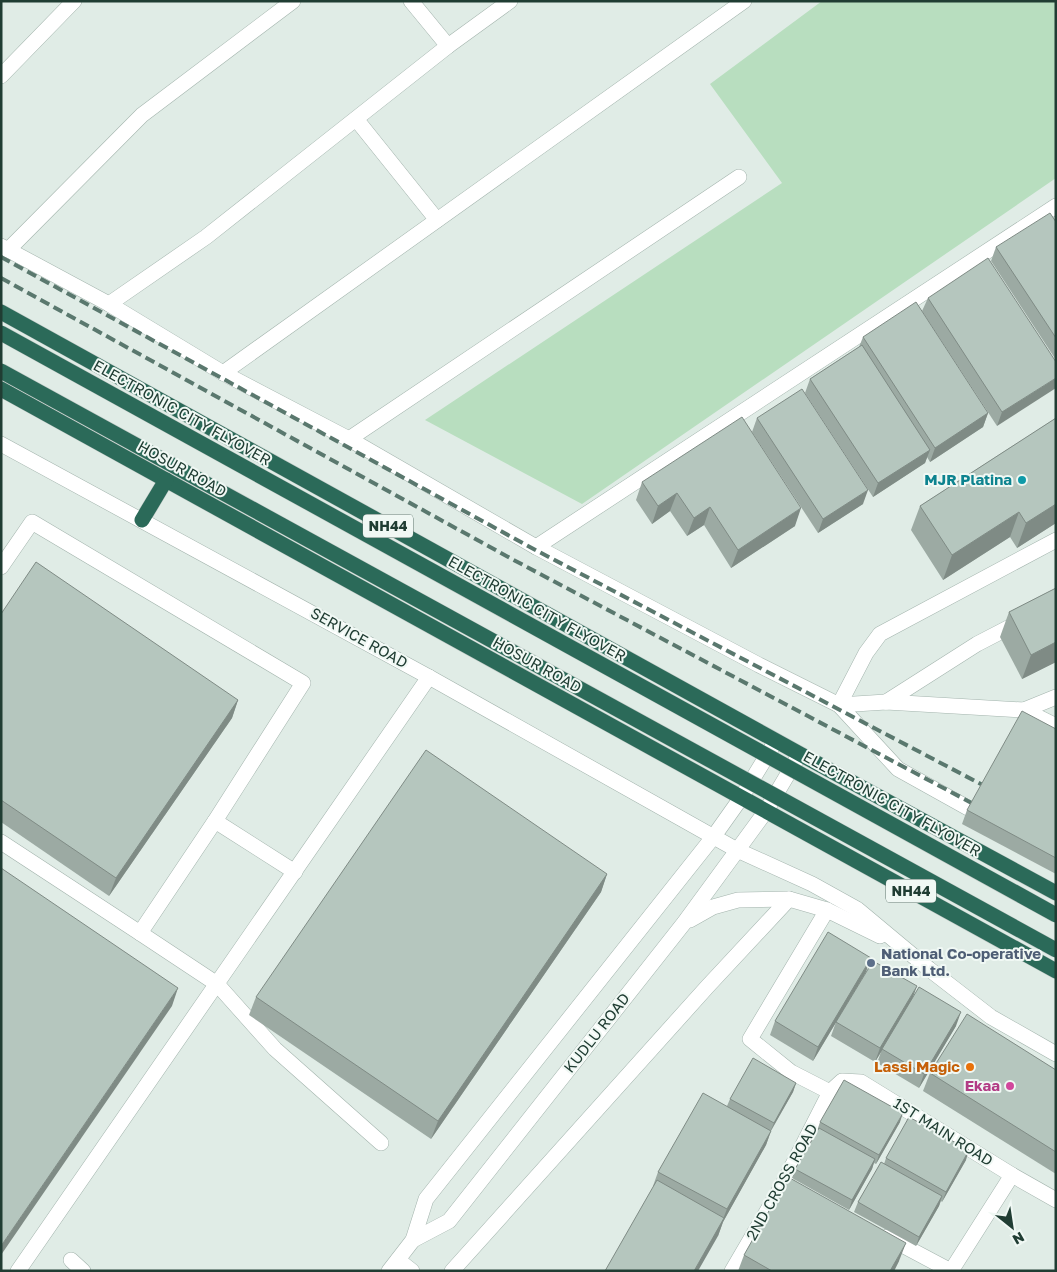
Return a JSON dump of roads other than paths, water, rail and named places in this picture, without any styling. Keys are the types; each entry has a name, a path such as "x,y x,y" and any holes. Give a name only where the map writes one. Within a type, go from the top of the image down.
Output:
{"highway":[{"name":"NH44","path":"1,312 800,754 1056,893"},
{"name":"ELECTRONIC CITY FLYOVER","path":"1,333 1056,915"},
{"path":"1,371 1056,950"},
{"name":"HOSUR ROAD","path":"1,389 1056,971"},
{"path":"142,520 166,480"}],"street":[{"path":"1,76 74,1"},
{"path":"293,1 142,115 5,248 109,304 223,373 349,439 536,547 838,705 898,769 997,824"},
{"path":"411,1 448,46"},
{"path":"109,304 206,237 448,46 510,1"},
{"path":"223,373 744,1"},
{"path":"356,119 437,220"},
{"path":"349,439 739,176"},
{"path":"536,547 1056,206"},
{"name":"SERVICE ROAD","path":"1,444 429,677 737,850 812,884 857,909 900,946"},
{"path":"1,567 32,522 303,683 215,822 140,933"},
{"path":"838,705 866,653 880,634 1056,540"},
{"path":"886,702 977,644 1056,603"},
{"path":"18,1271 429,677"},
{"path":"1024,710 1056,697"},
{"path":"838,705 886,702 1024,710 1056,726"},
{"name":"KUDLU ROAD","path":"394,1265 413,1240 426,1199 714,836 742,798 776,740"},
{"name":"KUDLU ROAD","path":"413,1240 449,1221 684,923 766,811 800,754"},
{"path":"215,822 295,872"},
{"path":"1,842 217,984 274,1048 381,1143"},
{"path":"452,1271 707,987 789,899"},
{"path":"684,923 713,907 738,900 789,899 827,910 900,946 991,1017 1056,1054"},
{"path":"827,910 750,1039 791,1072 830,1092"},
{"name":"1ST MAIN ROAD","path":"830,1092 842,1081 861,1082 1056,1200"},
{"name":"2ND CROSS ROAD","path":"732,1271 788,1186 830,1092"},
{"path":"872,1230 951,1271 1012,1175"},
{"path":"70,1260 83,1271"},
{"path":"394,1265 412,1271"}],"railway":[{"path":"1,257 528,546 994,791"},
{"path":"1,278 510,558 983,809"}],"place":[{"name":"MJR Platina","path":"1022,480"},
{"name":"National Co-operative Bank Ltd.","path":"871,963"},
{"name":"Lassi Magic","path":"970,1067"},
{"name":"Ekaa","path":"1010,1086"}]}
